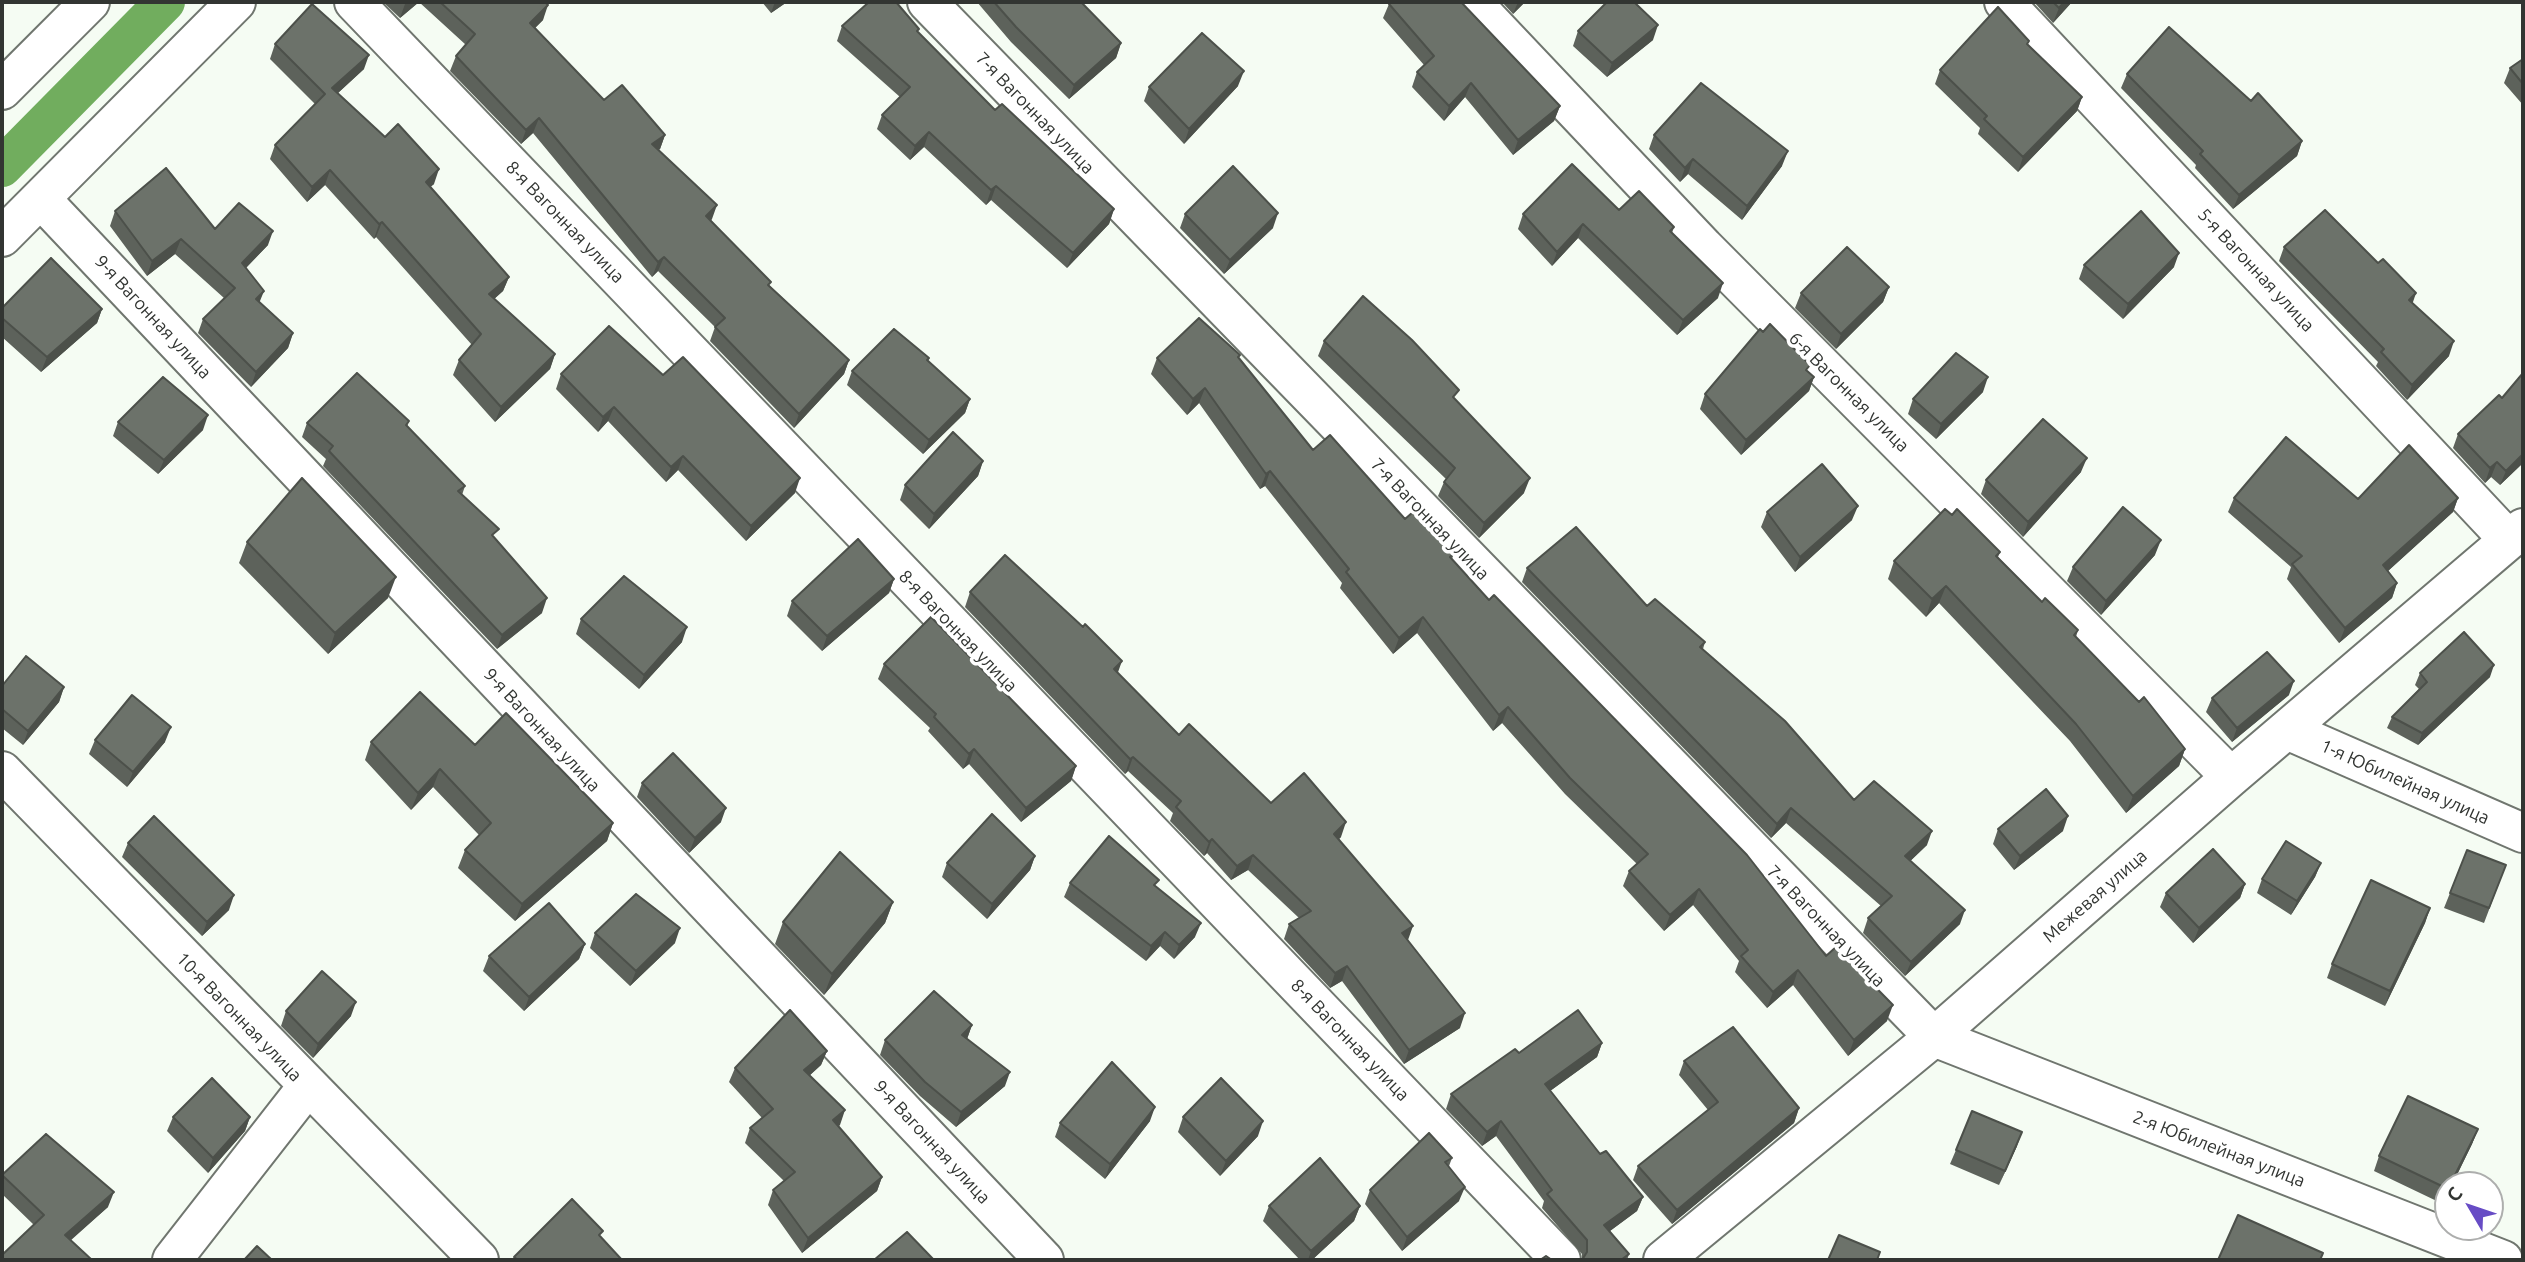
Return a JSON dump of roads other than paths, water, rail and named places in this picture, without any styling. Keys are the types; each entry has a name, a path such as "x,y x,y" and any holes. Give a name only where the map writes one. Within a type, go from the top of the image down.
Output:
{"street":[{"path":"2,90 90,2"},
{"path":"2,237 236,2"},
{"name":"8-я Вагонная улица","path":"354,2 1561,1260"},
{"name":"7-я Вагонная улица","path":"927,2 1934,1037"},
{"name":"6-я Вагонная улица","path":"1472,2 1704,247 2231,777"},
{"name":"5-я Вагонная улица","path":"2004,2 2515,533"},
{"name":"9-я Вагонная улица","path":"41,199 1044,1260"},
{"name":"Межевая улица","path":"1663,1260 1934,1037 2515,533"},
{"name":"1-я Юбилейная улица","path":"2287,730 2523,833"},
{"name":"10-я Вагонная улица","path":"2,771 307,1087 479,1260"},
{"name":"2-я Юбилейная улица","path":"1934,1037 2504,1260"},
{"path":"172,1260 307,1087"}],"waterway":[{"path":"2,167 165,2"}]}
